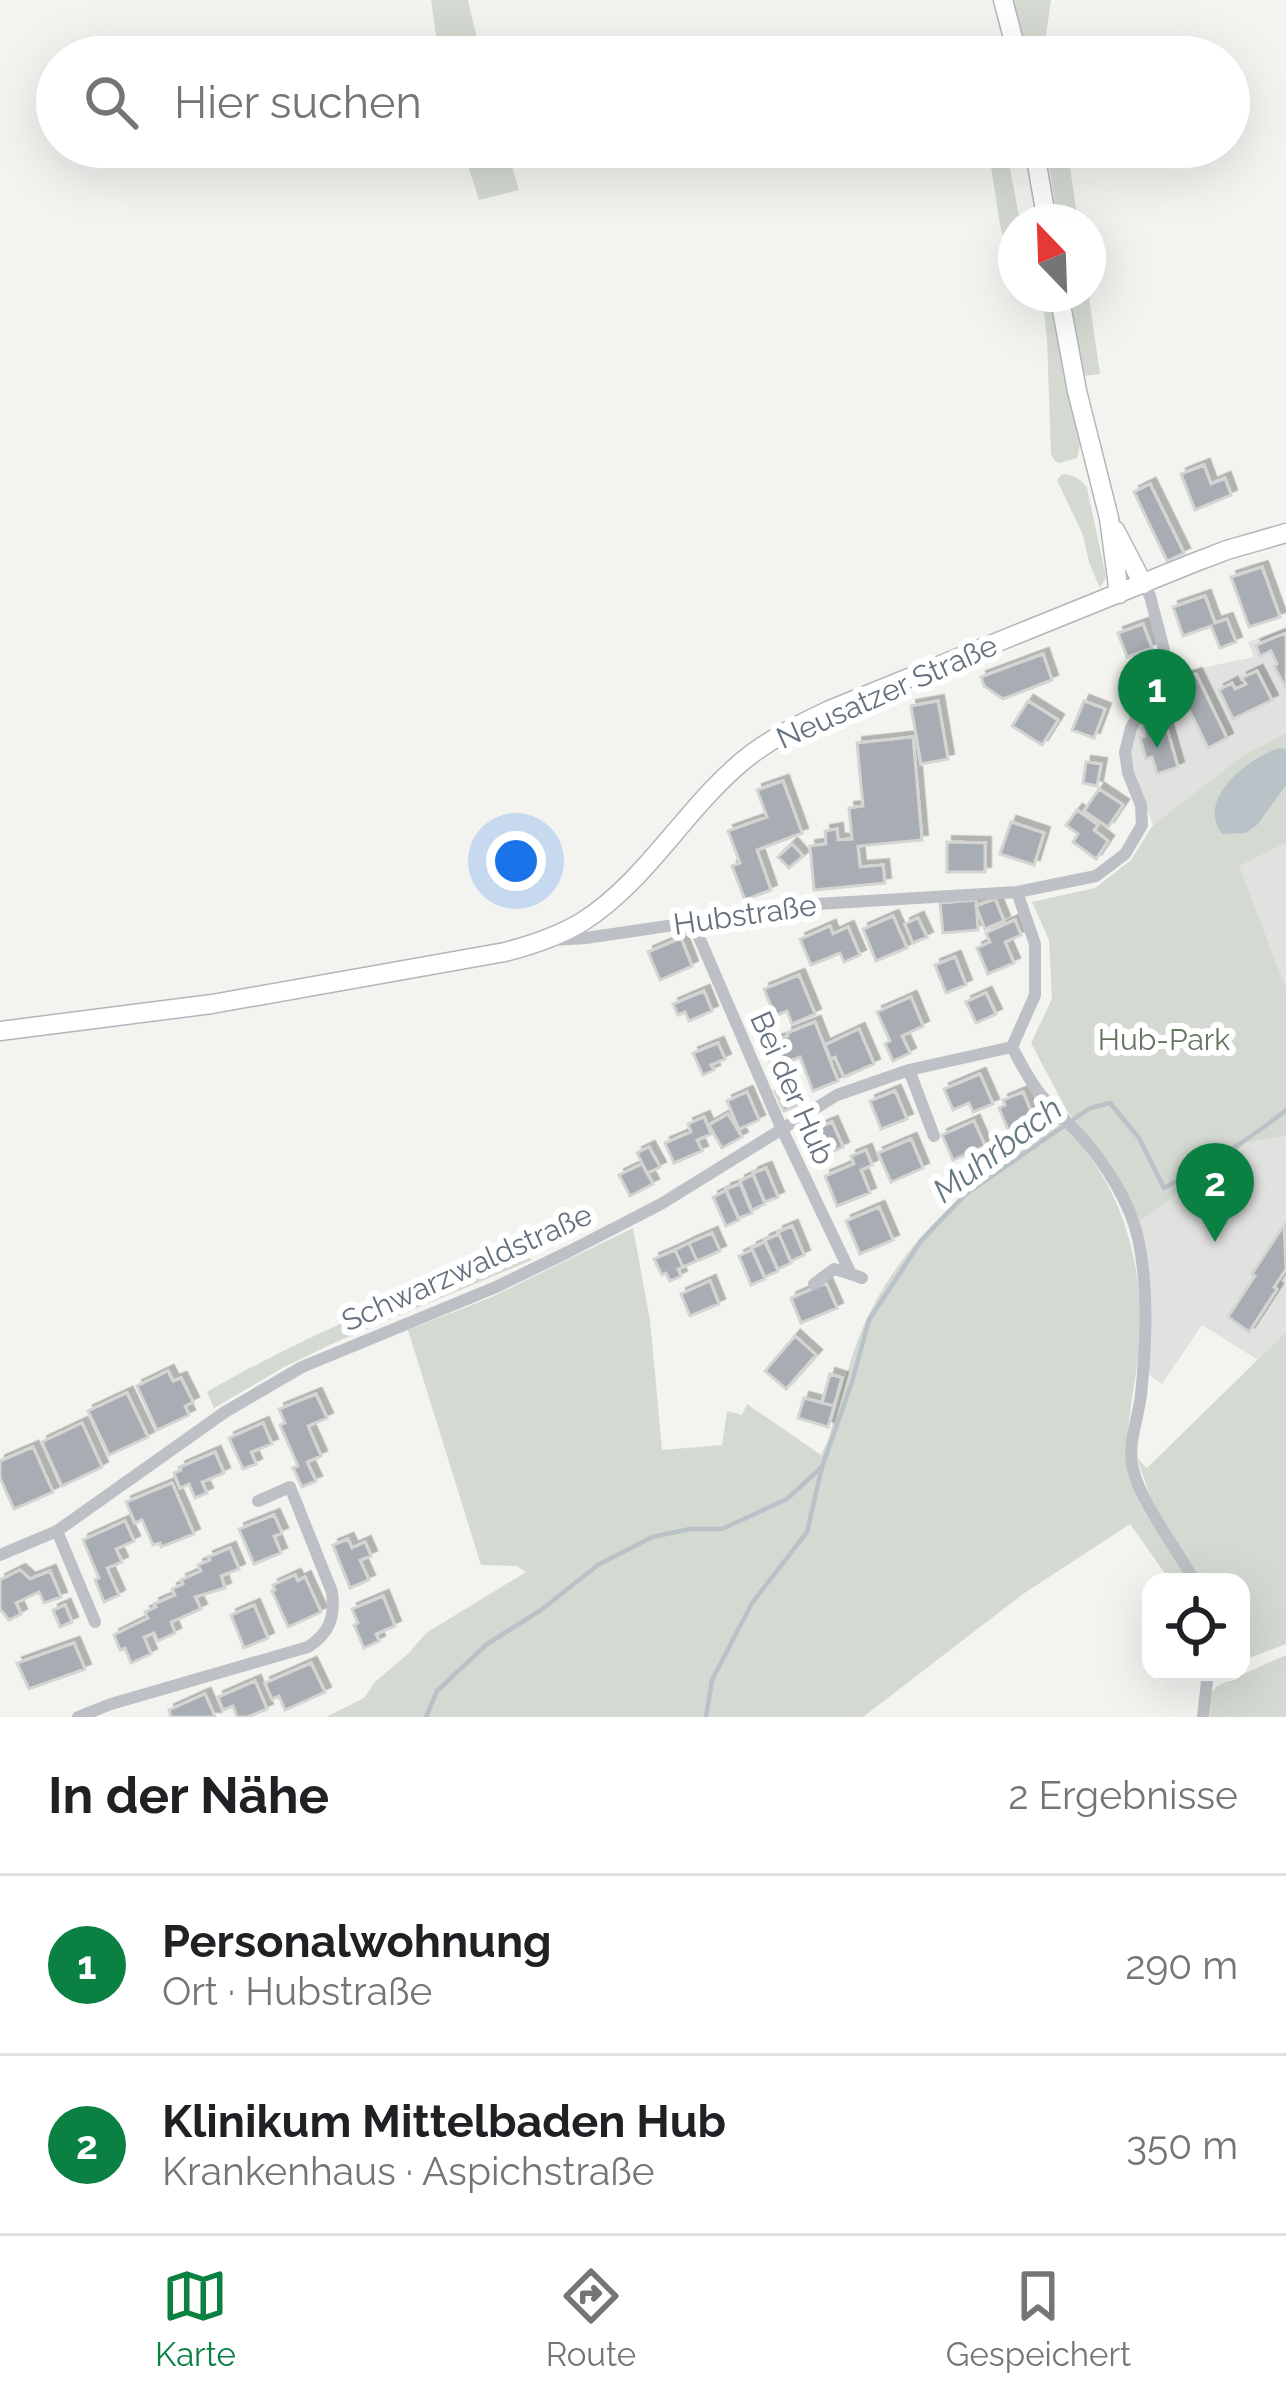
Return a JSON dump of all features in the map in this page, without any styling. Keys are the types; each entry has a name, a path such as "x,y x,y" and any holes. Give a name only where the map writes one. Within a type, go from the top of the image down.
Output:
{"main road":[{"path":"1003,0 1012,36"},
{"path":"1038,168 1044,204"},
{"name":"Hubstraße","path":"1063,312 1108,518 1119,594"},
{"name":"Hubstraße","path":"1108,518 1143,584"},
{"name":"Neusatzer Straße","path":"546,941 614,898 706,796 740,763 787,730 1227,550 1286,532"},
{"name":"Hubstraße","path":"0,1031 212,1004 546,941"}],"street":[{"name":"Hubstraße","path":"546,941 817,904 1017,892 1096,876 1125,854 1142,825 1125,752 1131,728 1159,677 1164,650 1143,584"},
{"path":"1017,892 1035,944 1035,994 1012,1046 1035,1088 1102,1163 1137,1236 1146,1343 1131,1441 1132,1466 1141,1492 1190,1573"},
{"name":"Bei der Hub","path":"692,921 781,1127 856,1276 834,1269 814,1284"},
{"name":"Schwarzwaldstraße","path":"0,1555 57,1532 225,1412 302,1367 568,1252 661,1204 837,1095 909,1070 1012,1046"},
{"path":"909,1070 934,1136"},
{"path":"78,1717 308,1647 320,1639 334,1610 332,1592 290,1487 258,1501"},
{"path":"57,1532 95,1622"},
{"path":"1203,1717 1207,1681"}],"shaded area":[{"path":"1286,627 1286,733 1242,756 1153,825 1130,762 1130,736 1162,685 1192,670 1254,657 1248,642"},
{"path":"1286,749 1286,785 1258,824 1246,833 1222,834 1215,821 1220,794 1254,760"},
{"path":"1286,843 1286,988 1238,865"},
{"path":"1286,1136 1286,1332 1258,1360 1202,1325 1162,1384 1147,1373 1148,1263 1140,1221 1249,1143"}],"green space":[{"path":"431,0 468,0 476,36 436,36"},
{"path":"1011,0 1051,0 1046,36 1022,36"},
{"path":"469,168 512,168 519,190 479,200"},
{"path":"991,168 1010,168 1017,204 998,204 998,212"},
{"path":"1049,168 1070,168 1075,204 1055,204"},
{"path":"1044,312 1054,312 1080,445 1077,458 1060,463 1051,454"},
{"path":"1073,312 1091,312 1100,374 1083,376"},
{"path":"1062,474 1077,478 1087,488 1106,577 1100,588 1083,535 1057,480"},
{"name":"Hub-Park","path":"1286,733 1286,843 1239,866 1286,988 1286,1136 1248,1143 1140,1221 1110,1163 1067,1111 1031,1043 1052,999 1049,940 1032,902 1095,888 1131,860 1153,825 1242,756"},
{"path":"1057,1119 1081,1145 1116,1202 1133,1255 1140,1310 1129,1426 1130,1471 1144,1511 1185,1573 1165,1573 1130,1524 1023,1594 863,1717 326,1717 364,1698 426,1633 526,1572 517,1566 481,1565 408,1330 492,1297 633,1228 650,1320 662,1450 722,1445 727,1411 742,1415 747,1404 821,1455 864,1325 881,1292 923,1235 1000,1163"},
{"path":"517,1251 532,1260 336,1342 214,1408 207,1392 282,1351"},
{"path":"1286,1332 1286,1644 1250,1658 1250,1573 1196,1573 1152,1502 1137,1458 1147,1468"},
{"path":"1286,1655 1286,1717 1210,1717 1211,1693 1217,1686 1250,1681 1250,1671"}],"building":[{"path":"1204,465 1211,484 1225,478 1231,495 1195,510 1181,474"},
{"path":"1150,484 1184,553 1167,561 1134,492"},
{"path":"1262,567 1280,617 1249,627 1231,577"},
{"path":"1205,596 1215,623 1227,619 1236,642 1220,648 1211,626 1183,636 1173,607"},
{"path":"1143,624 1152,648 1127,657 1118,633"},
{"path":"1286,633 1286,689 1271,651 1260,656 1256,645"},
{"path":"1043,654 1052,680 1003,699 984,686 981,677"},
{"path":"1257,671 1272,700 1233,719 1219,690 1232,683 1235,689 1246,684 1242,678"},
{"path":"1196,674 1227,738 1208,748 1175,681"},
{"path":"938,701 948,759 921,764 911,706"},
{"path":"1028,701 1058,720 1042,745 1012,726"},
{"path":"1084,701 1105,709 1094,738 1072,730"},
{"path":"1161,708 1178,767 1157,774 1152,757 1146,759 1141,721 1150,718 1148,712"},
{"path":"913,737 922,840 858,846 860,867 883,865 885,883 814,890 810,846 826,844 825,831 837,829 838,840 852,839 849,808 863,806 857,743"},
{"path":"1086,762 1101,764 1097,786 1083,783"},
{"path":"783,781 802,833 757,850 771,890 745,900 732,866 740,863 728,831 767,817 757,790"},
{"path":"1099,789 1123,805 1108,827 1084,811"},
{"path":"1077,810 1098,825 1094,830 1108,841 1096,859 1073,842 1078,834 1066,825"},
{"path":"1011,822 1044,833 1034,865 1000,854"},
{"path":"947,842 985,843 985,872 947,872"},
{"path":"792,844 803,856 789,868 778,857"},
{"path":"995,899 1004,921 985,929 976,906"},
{"path":"976,900 978,930 943,933 940,903"},
{"path":"893,916 907,948 876,961 863,929"},
{"path":"918,918 927,937 913,943 905,924"},
{"path":"1015,920 1021,935 1005,942 1014,963 988,974 977,948 990,942 986,933"},
{"path":"830,926 833,934 848,927 860,955 844,962 840,953 811,965 800,939"},
{"path":"681,938 692,966 660,980 648,952"},
{"path":"955,957 966,985 946,993 935,965"},
{"path":"799,975 815,1014 792,1024 787,1011 775,1016 764,989"},
{"path":"704,991 712,1011 689,1021 685,1012 678,1015 673,1004"},
{"path":"986,993 996,1014 976,1023 966,1002"},
{"path":"911,997 923,1026 902,1036 910,1053 893,1061 877,1012"},
{"path":"815,1022 838,1081 813,1091 800,1057 772,1068 763,1046"},
{"path":"859,1029 874,1064 844,1077 825,1045"},
{"path":"718,1043 725,1059 703,1075 693,1053"},
{"path":"980,1074 993,1104 973,1112 969,1103 953,1110 944,1089"},
{"path":"792,1084 800,1104 784,1111 775,1091"},
{"path":"895,1091 907,1119 881,1129 870,1101"},
{"path":"747,1092 759,1120 739,1129 727,1101"},
{"path":"1023,1092 1035,1121 1009,1132 999,1108 1005,1105 1003,1100"},
{"path":"728,1114 742,1137 722,1148 709,1125"},
{"path":"704,1117 711,1134 697,1140 702,1151 674,1163 665,1143 691,1132 688,1124"},
{"path":"974,1121 985,1146 953,1160 942,1135"},
{"path":"832,1122 843,1147 814,1160 803,1134"},
{"path":"911,1139 923,1168 891,1182 878,1153"},
{"path":"649,1147 660,1167 647,1173 637,1153"},
{"path":"866,1150 872,1165 861,1170 870,1193 837,1206 825,1176 854,1164 851,1156"},
{"path":"642,1164 653,1184 630,1196 619,1175"},
{"path":"766,1168 778,1197 765,1202 753,1173"},
{"path":"753,1175 765,1204 752,1210 740,1181"},
{"path":"740,1184 752,1213 739,1218 726,1189"},
{"path":"726,1191 739,1220 726,1226 713,1197"},
{"path":"879,1207 893,1240 860,1254 846,1221"},
{"path":"1284,1225 1286,1269 1249,1332 1228,1317"},
{"path":"792,1226 804,1255 791,1261 778,1232"},
{"path":"712,1233 720,1251 697,1261 689,1243"},
{"path":"779,1234 791,1263 778,1269 765,1240"},
{"path":"765,1242 778,1271 765,1277 752,1248"},
{"path":"689,1243 697,1261 683,1267 675,1250"},
{"path":"675,1250 683,1267 678,1269 681,1276 670,1281 654,1259"},
{"path":"752,1250 765,1279 751,1285 739,1256"},
{"path":"710,1281 719,1304 690,1316 681,1294"},
{"path":"826,1283 837,1308 801,1323 791,1298"},
{"path":"795,1336 816,1355 786,1389 765,1371"},
{"path":"168,1371 173,1381 181,1378 193,1402 185,1406 189,1415 157,1430 137,1386"},
{"path":"830,1374 842,1378 834,1406 822,1403"},
{"path":"127,1393 148,1437 109,1455 88,1411"},
{"path":"316,1394 327,1418 308,1426 321,1456 307,1462 316,1481 302,1487 279,1409"},
{"path":"804,1398 834,1406 828,1427 798,1418"},
{"path":"82,1423 102,1467 62,1486 42,1442"},
{"path":"263,1423 272,1444 251,1452 256,1464 243,1469 229,1438"},
{"path":"33,1447 53,1492 14,1509 0,1478 0,1461"},
{"path":"215,1452 224,1473 202,1482 207,1493 195,1498 189,1484 180,1488 174,1473"},
{"path":"172,1483 194,1534 161,1547 160,1543 153,1545 142,1520 135,1523 126,1502"},
{"path":"274,1515 282,1533 274,1536 281,1553 254,1564 239,1529"},
{"path":"125,1521 134,1541 116,1549 122,1562 107,1568 119,1595 104,1602 83,1540"},
{"path":"348,1539 352,1548 365,1542 371,1556 360,1560 369,1580 350,1588 333,1545"},
{"path":"230,1548 239,1569 221,1576 225,1588 195,1597 201,1609 171,1622 175,1633 158,1641 154,1633 144,1637 151,1654 131,1663 114,1635 148,1618 145,1612 175,1595 172,1589 183,1584 181,1580 201,1571 198,1565"},
{"path":"20,1570 30,1579 50,1571 61,1597 44,1603 39,1592 16,1603 21,1614 9,1620 0,1609 0,1580"},
{"path":"295,1575 298,1581 305,1577 321,1612 288,1627 272,1591 273,1585"},
{"path":"383,1596 395,1626 376,1634 379,1641 364,1648 352,1609"},
{"path":"65,1605 72,1622 60,1627 53,1610"},
{"path":"254,1605 268,1638 244,1648 231,1615"},
{"path":"74,1643 85,1669 29,1689 17,1663"},
{"path":"311,1663 325,1692 285,1710 279,1696 272,1699 265,1683"},
{"path":"255,1681 267,1709 248,1717 237,1717 233,1706 223,1710 218,1697"},
{"path":"205,1694 215,1717 171,1717 169,1710"}],"waterway":[{"name":"Muhrbach","path":"426,1717 437,1691 487,1644 541,1610 598,1565 652,1537 690,1529 722,1529 787,1499 822,1467 869,1320 921,1241 966,1194 1090,1108 1110,1103 1139,1138 1164,1188 1227,1152 1286,1110"},
{"name":"Muhrbach","path":"706,1717 712,1680 752,1603 807,1532 822,1467"}],"place":[{"name":"Personalwohnung","path":"1157,748"},
{"name":"Klinikum Mittelbaden Hub","path":"1215,1242"}]}
